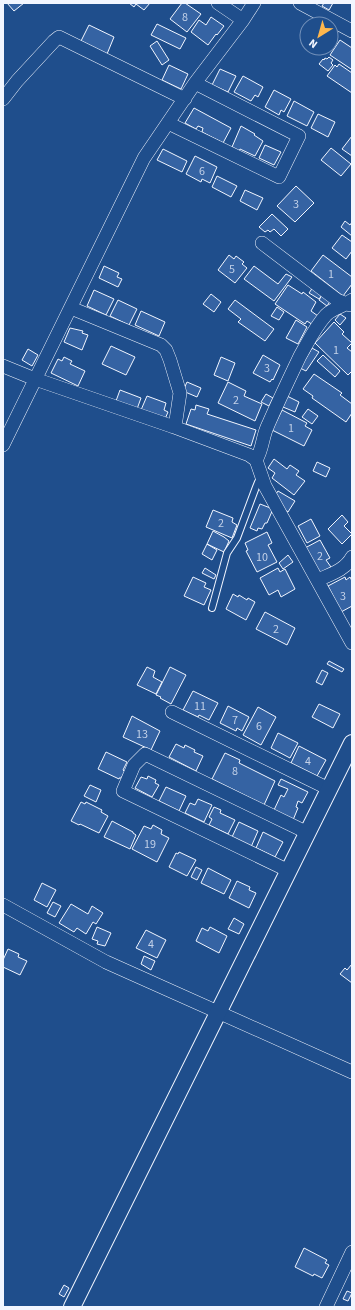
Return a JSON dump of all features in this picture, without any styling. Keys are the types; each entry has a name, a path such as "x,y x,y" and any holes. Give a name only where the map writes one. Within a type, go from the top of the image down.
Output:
{"street":[{"path":"218,3 243,20"},
{"path":"3,445 144,158 195,83 243,20 254,3"},
{"path":"300,3 352,31"},
{"path":"3,99 17,81 59,37 185,99"},
{"path":"168,123 279,177 299,136 195,83"},
{"path":"262,243 337,300 350,303"},
{"path":"256,460 261,453 266,430 315,329 327,315 337,307 350,303"},
{"path":"71,308 161,345 166,350 180,393 174,427"},
{"path":"3,366 35,379 174,427 249,455 256,460 265,486 352,642"},
{"path":"318,580 342,569 352,557"},
{"path":"172,712 329,789"},
{"path":"72,1307 352,743"},
{"path":"289,871 123,791 134,765 145,754 308,833"},
{"path":"3,905 106,962 352,1072"},
{"path":"326,1307 352,1252"}],"lane":[{"path":"212,608 227,553 237,538 258,482 263,478"}],"building":[{"path":"7,3 24,3 14,11"},
{"path":"129,3 150,3 144,10 136,4 134,7"},
{"path":"182,3 185,3 201,14 187,32 170,19"},
{"path":"324,3 333,3 329,10 322,6"},
{"path":"211,17 224,26 208,45 191,32 199,20 206,25"},
{"path":"157,24 186,38 180,49 151,35"},
{"path":"89,25 114,37 107,54 81,41"},
{"path":"340,40 352,48 351,69 332,56 339,56"},
{"path":"157,41 169,60 162,65 150,46"},
{"path":"329,57 333,60 331,63 333,65 328,71 319,64 323,59 327,59"},
{"path":"339,64 352,73 352,93 327,76 335,65 337,67"},
{"path":"169,65 188,74 181,89 162,80"},
{"path":"220,69 236,76 228,92 212,85"},
{"path":"243,76 263,87 258,97 255,95 251,101 234,92"},
{"path":"274,90 291,99 284,112 281,110 279,115 265,107"},
{"path":"294,101 314,112 307,126 287,116"},
{"path":"194,108 231,128 223,143 202,132 203,128 198,126 196,129 185,123"},
{"path":"318,114 335,122 328,137 311,128"},
{"path":"241,126 255,134 254,135 263,141 255,156 232,147"},
{"path":"352,136 352,156 342,149"},
{"path":"265,145 281,152 274,165 259,158"},
{"path":"331,148 351,164 341,176 321,160"},
{"path":"163,149 187,161 182,172 157,160"},
{"path":"195,156 217,167 210,183 202,179 201,182 186,174"},
{"path":"217,176 237,186 231,197 212,187"},
{"path":"296,186 314,203 295,222 277,206"},
{"path":"245,190 263,198 257,210 240,201"},
{"path":"272,214 288,229 281,236 274,229 270,232 268,230 265,232 259,227"},
{"path":"345,221 350,225 352,222 352,236 341,227"},
{"path":"342,235 352,242 352,251 346,259 332,248"},
{"path":"229,255 234,259 236,256 244,262 242,264 247,268 235,283 218,270"},
{"path":"323,255 352,277 352,284 343,296 311,271"},
{"path":"104,266 119,273 117,277 122,279 118,287 99,278"},
{"path":"254,266 278,284 286,274 292,277 274,301 244,279"},
{"path":"288,285 302,294 303,292 316,302 311,311 318,316 313,325 307,321 305,324 275,304"},
{"path":"313,287 323,294 319,299 309,293"},
{"path":"94,290 114,299 106,315 87,306"},
{"path":"211,294 221,302 214,312 203,304"},
{"path":"322,295 331,300 327,306 319,300"},
{"path":"118,300 137,309 129,325 110,316"},
{"path":"235,300 274,329 265,341 238,322 241,319 228,309"},
{"path":"277,307 284,312 279,320 271,316"},
{"path":"141,311 165,322 159,336 135,325"},
{"path":"340,314 346,318 340,325 335,320"},
{"path":"296,320 307,327 298,344 286,338"},
{"path":"334,322 344,332 342,334 352,343 347,348 352,352 352,371 348,375 315,343"},
{"path":"70,328 83,331 82,333 88,335 82,350 64,342"},
{"path":"111,346 135,357 126,375 102,364"},
{"path":"312,348 319,352 306,371 300,368"},
{"path":"28,349 38,355 32,366 22,360"},
{"path":"263,355 280,365 273,380 272,379 270,382 253,373"},
{"path":"323,355 340,371 335,377 317,361"},
{"path":"64,357 72,361 70,364 85,371 78,386 51,373 58,359 62,361"},
{"path":"221,357 235,363 228,381 214,375"},
{"path":"314,374 342,393 340,395 352,404 352,413 346,422 312,398 313,396 303,389"},
{"path":"187,382 201,388 197,397 183,391"},
{"path":"228,382 246,391 244,396 262,404 255,421 218,403"},
{"path":"120,390 141,398 137,409 116,401"},
{"path":"266,394 273,398 269,406 261,402"},
{"path":"147,396 166,403 164,410 168,412 165,419 141,410"},
{"path":"287,396 299,402 295,412 283,407"},
{"path":"196,405 209,409 207,414 256,430 251,446 186,424 191,409 195,410"},
{"path":"308,409 318,416 312,424 302,417"},
{"path":"282,410 307,423 305,426 312,430 304,446 272,430"},
{"path":"274,459 287,469 290,465 299,471 296,475 305,481 294,495 272,478 275,473 268,468"},
{"path":"317,462 330,468 326,477 313,471"},
{"path":"278,491 295,501 288,512 283,509 276,494"},
{"path":"260,504 273,509 267,523 265,523 262,529 258,528 257,531 250,528"},
{"path":"213,510 233,518 232,522 237,525 232,538 206,527"},
{"path":"342,515 348,522 344,526 352,534 342,544 328,529"},
{"path":"311,519 320,536 307,543 298,526"},
{"path":"213,531 229,541 224,552 207,544"},
{"path":"267,532 272,543 268,545 277,562 257,572 246,551 248,550 245,543"},
{"path":"320,540 330,558 326,560 331,567 320,573 305,548"},
{"path":"207,544 217,550 212,560 202,554"},
{"path":"288,555 293,562 283,569 279,563"},
{"path":"205,568 216,575 214,579 202,573"},
{"path":"278,568 280,572 285,569 295,589 281,597 278,590 269,595 260,578"},
{"path":"193,577 206,583 204,587 211,590 204,605 184,596"},
{"path":"345,577 346,580 350,577 352,581 352,606 341,612 328,586"},
{"path":"233,594 238,597 239,595 247,600 248,598 255,602 246,620 226,609"},
{"path":"265,612 295,628 287,645 256,629"},
{"path":"329,661 344,669 342,672 327,664"},
{"path":"147,667 155,671 153,677 162,682 156,694 137,685"},
{"path":"170,667 186,675 171,704 156,695"},
{"path":"322,670 328,673 322,685 316,682"},
{"path":"193,691 218,703 209,720 183,710"},
{"path":"319,704 340,714 333,728 312,717"},
{"path":"228,706 249,717 242,731 237,728 236,731 220,723"},
{"path":"258,707 276,717 261,745 243,735"},
{"path":"132,716 160,731 151,750 123,737"},
{"path":"278,733 298,743 290,758 271,748"},
{"path":"176,744 184,748 185,745 195,750 194,752 203,756 196,771 169,757"},
{"path":"299,746 326,760 317,776 291,763"},
{"path":"106,752 127,762 123,770 125,772 121,778 119,779 98,769"},
{"path":"225,753 240,760 239,763 275,781 264,805 212,779"},
{"path":"148,776 156,780 155,783 159,785 152,797 135,788 141,777 147,779"},
{"path":"281,779 308,792 302,803 298,801 296,807 298,808 293,820 274,810 281,795 284,797 288,789 278,785"},
{"path":"90,785 101,790 96,802 84,796"},
{"path":"166,787 186,796 179,811 159,801"},
{"path":"198,799 212,805 204,822 185,813 190,803 195,805"},
{"path":"81,802 85,804 86,802 102,810 101,812 108,816 99,833 71,821"},
{"path":"214,807 221,810 220,813 235,820 228,834 209,825 212,819 209,817"},
{"path":"112,821 136,835 130,849 104,837"},
{"path":"239,822 258,831 251,847 232,837"},
{"path":"153,825 162,830 161,834 169,838 157,862 132,849 144,826 151,829"},
{"path":"263,832 283,842 275,857 256,848"},
{"path":"179,852 196,860 187,876 169,867 176,853 178,854"},
{"path":"196,867 202,870 197,880 191,877"},
{"path":"208,868 231,880 224,894 201,883"},
{"path":"237,881 250,887 249,890 256,893 249,908 229,898"},
{"path":"42,883 56,890 47,907 34,900"},
{"path":"53,902 61,906 55,917 47,913"},
{"path":"71,904 88,914 92,906 103,913 96,924 93,922 86,934 77,928 74,932 59,923"},
{"path":"234,918 244,924 239,934 228,929"},
{"path":"97,927 111,933 105,946 97,944 98,941 92,939"},
{"path":"210,927 227,936 219,953 196,941 202,928 208,931"},
{"path":"146,930 166,940 157,958 136,948"},
{"path":"8,949 19,954 18,957 27,961 20,975 3,967 3,960"},
{"path":"144,956 155,961 151,970 141,964"},
{"path":"352,964 352,983 340,974 345,968 347,970"},
{"path":"304,1248 327,1260 325,1263 329,1265 322,1278 314,1274 313,1276 295,1267"},
{"path":"64,1285 69,1288 64,1297 59,1294"},
{"path":"347,1291 352,1293 348,1301 343,1299"}]}
